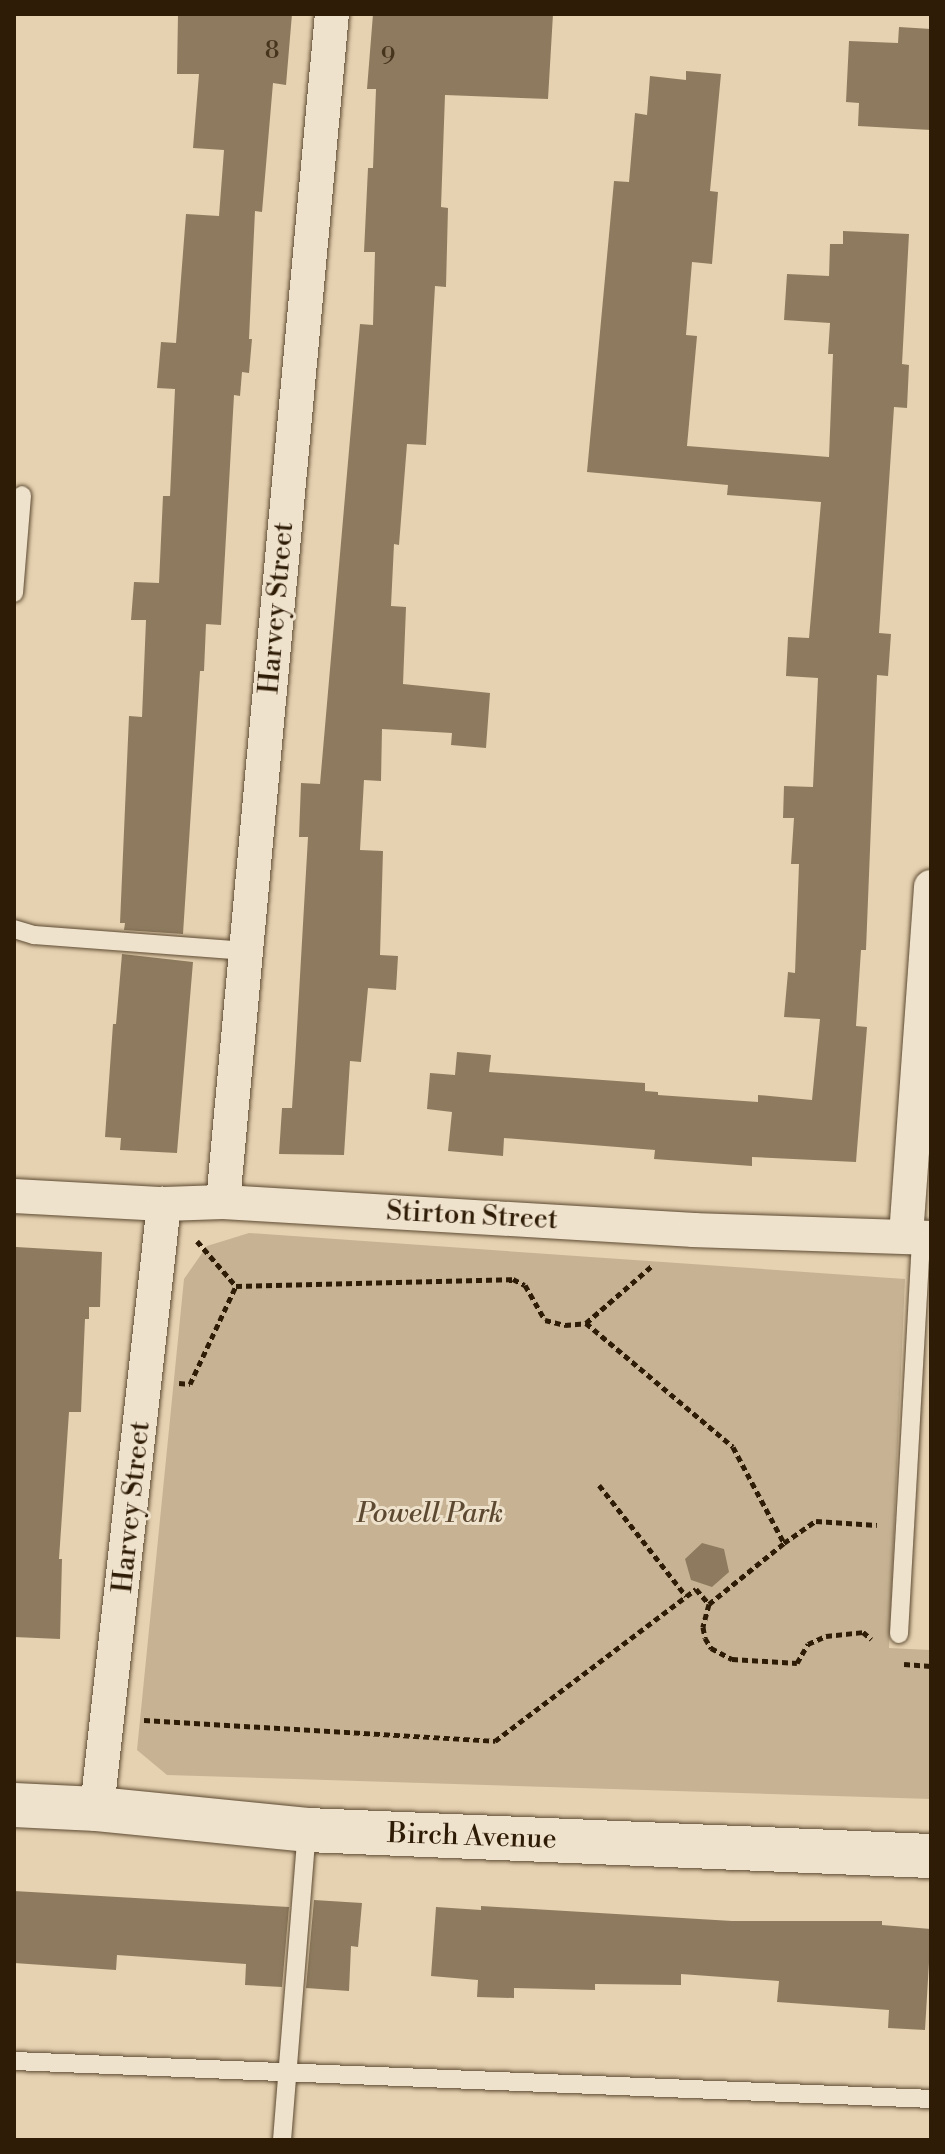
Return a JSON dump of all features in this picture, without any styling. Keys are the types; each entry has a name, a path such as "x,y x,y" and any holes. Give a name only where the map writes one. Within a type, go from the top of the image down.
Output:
{"street":[{"name":"Harvey Street","path":"223,1202 332,14"},
{"path":"919,1237 931,887"},
{"name":"Stirton Street","path":"14,1196 164,1204 223,1202 694,1230 919,1237"},
{"name":"Harvey Street","path":"97,1809 164,1204"},
{"name":"Birch Avenue","path":"14,1805 97,1809 307,1830 931,1856"}],"lane":[{"path":"14,593 22,495"},
{"path":"14,929 34,935 246,951"},
{"path":"899,1634 919,1237"},
{"path":"282,2140 307,1830"},
{"path":"14,2061 287,2075 931,2099"}],"path":[{"path":"164,1204 236,1286"},
{"path":"236,1286 513,1279 525,1285 545,1320 565,1325 586,1323 694,1230"},
{"path":"145,1379 190,1384 236,1286"},
{"path":"586,1323 733,1447 784,1543"},
{"path":"599,1485 686,1596"},
{"path":"875,1643 863,1632 826,1636 808,1644 797,1663 732,1659 711,1648 703,1627 709,1604 816,1521 906,1528"},
{"path":"107,1718 495,1741 696,1589 709,1604"},
{"path":"899,1664 931,1666"}],"green space":[{"name":"Powell Park","path":"249,1233 905,1279 889,1648 931,1650 931,1799 167,1775 137,1750 184,1279 207,1246"}],"building":[{"path":"178,14 292,14 286,85 273,83 262,212 255,211 249,339 252,339 249,373 242,372 240,396 234,395 221,625 206,624 204,671 200,671 183,934 124,930 125,923 120,923 129,716 142,717 146,620 131,620 134,582 159,583 163,496 170,496 175,389 157,388 161,342 176,343 186,214 219,216 224,150 193,148 199,74 177,74"},
{"path":"373,14 553,14 548,99 445,95 441,207 448,208 446,287 435,286 426,445 407,444 399,545 394,544 391,606 406,607 403,684 490,693 486,748 451,745 452,733 382,729 381,781 364,780 360,850 383,851 380,955 398,956 396,990 368,988 361,1062 350,1061 344,1155 279,1154 282,1108 292,1108 295,1063 308,837 299,837 301,783 320,784 360,324 373,325 375,252 364,252 368,168 373,168 376,89 367,89"},
{"path":"899,27 931,29 931,130 858,126 859,103 846,102 849,41 898,43"},
{"path":"686,71 721,74 710,191 718,192 712,264 692,262 686,335 697,336 687,446 829,457 833,354 828,354 830,323 784,320 787,274 829,276 830,244 843,244 843,231 909,234 902,364 909,365 907,408 894,407 879,633 891,634 888,676 877,675 866,950 861,950 856,1026 867,1027 856,1162 752,1157 752,1166 654,1159 655,1150 504,1138 503,1156 448,1151 452,1112 427,1109 430,1073 455,1075 457,1052 491,1055 489,1072 645,1083 645,1091 658,1092 658,1095 758,1102 758,1095 812,1100 820,1019 784,1017 788,972 795,973 799,864 791,864 794,818 783,818 784,786 813,787 818,678 786,676 788,637 809,638 821,502 727,495 728,485 587,472 614,181 629,182 635,113 647,115 650,76 686,80"},
{"path":"122,954 193,962 177,1153 120,1150 121,1138 105,1137 113,1024 116,1024"},
{"path":"16,1247 102,1252 100,1307 89,1307 89,1319 85,1319 81,1412 69,1412 59,1559 62,1559 60,1639 14,1637"},
{"path":"702,1543 724,1549 729,1572 712,1587 691,1580 685,1559"},
{"path":"14,1891 289,1907 282,1987 245,1985 246,1964 117,1955 116,1970 14,1963"},
{"path":"314,1900 362,1903 358,1947 351,1946 349,1991 306,1988"},
{"path":"481,1906 732,1921 882,1921 882,1925 931,1929 925,2030 888,2028 889,2010 777,2002 779,1981 681,1974 681,1985 595,1984 595,1990 514,1988 514,1998 477,1997 478,1980 431,1976 436,1907 481,1910"}]}
